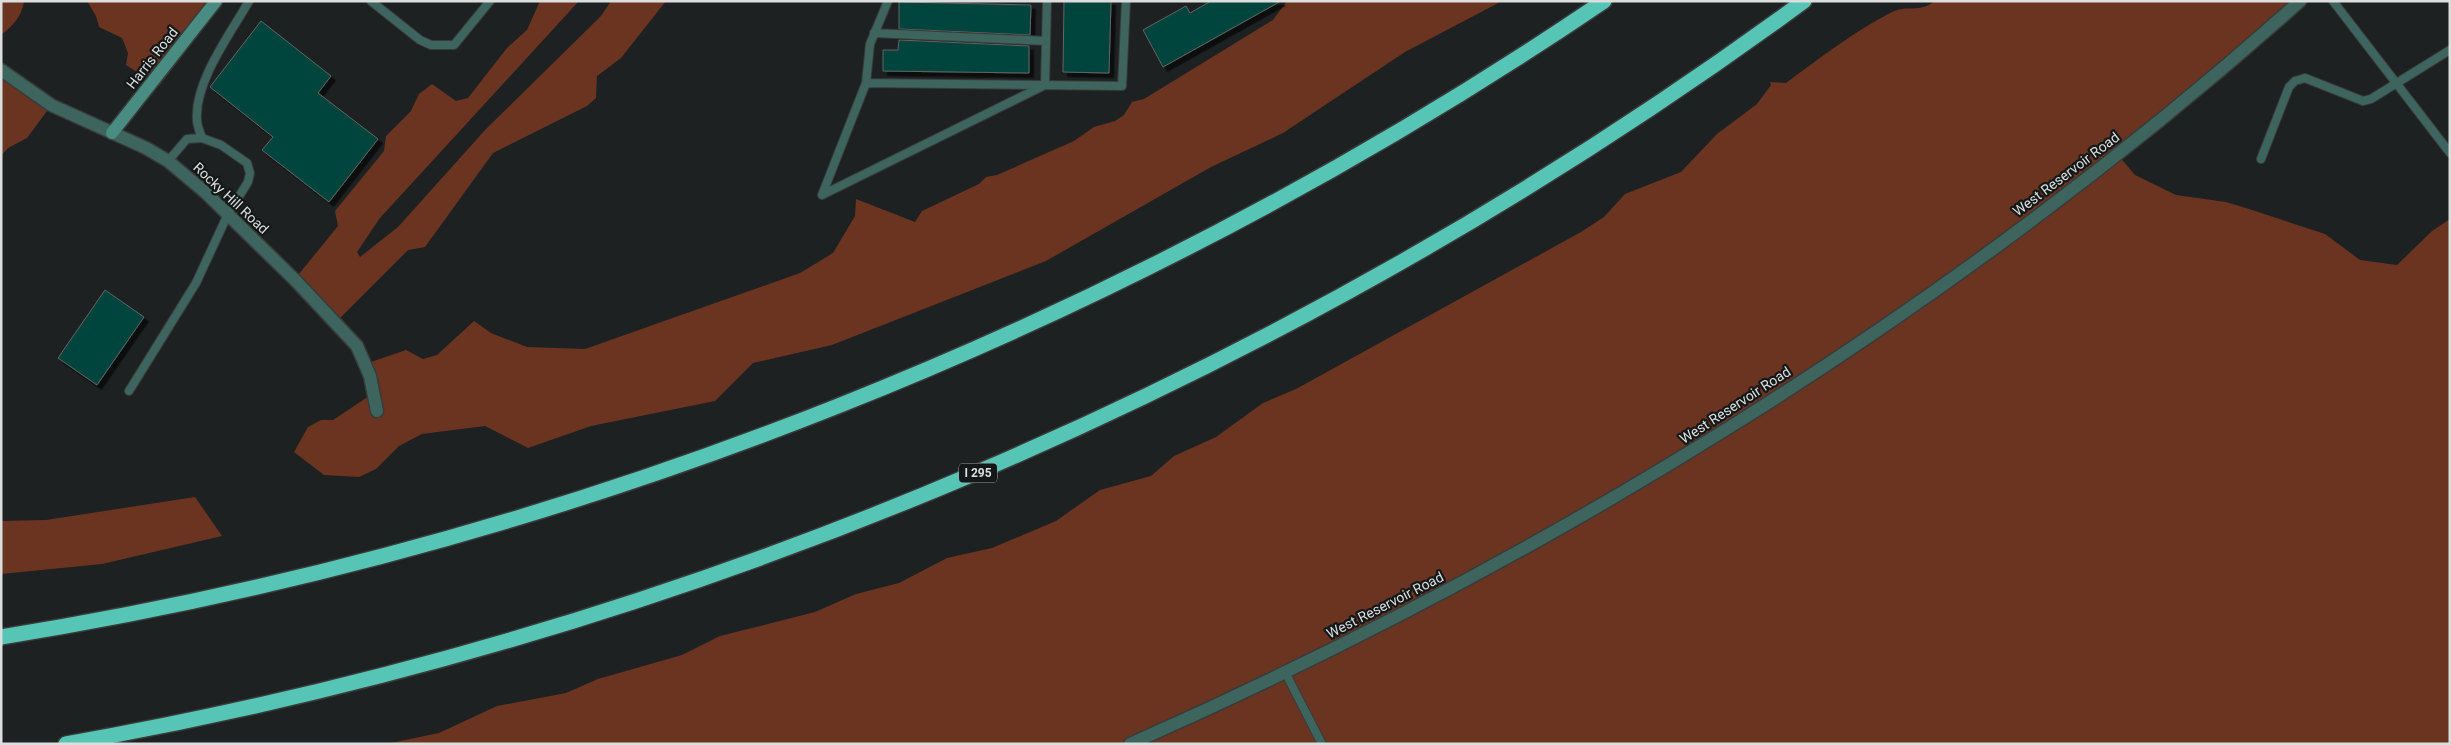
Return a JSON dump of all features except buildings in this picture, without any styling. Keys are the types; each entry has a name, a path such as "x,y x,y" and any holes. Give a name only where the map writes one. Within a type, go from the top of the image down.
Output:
{"highway":[{"path":"1,638 206,598 400,552 607,489 713,453 835,406 1065,307 1249,216 1436,108 1604,1"},
{"name":"I 295","path":"66,744 239,710 485,647 611,610 859,522 1042,446 1179,381 1395,266 1509,200 1620,129 1804,1"}],"street":[{"name":"Harris Road","path":"112,133 216,1"},
{"name":"West Reservoir Road","path":"1130,744 1285,672 1435,597 1577,519 1709,440 1823,366 1939,287 2048,208 2247,49 2300,1"},
{"name":"Rocky Hill Road","path":"4,77 51,105 168,161 228,214 297,282 357,346 370,376 377,411"}],"lane":[{"path":"202,138 197,120 199,99 207,74 249,1"},
{"path":"371,1 420,40 431,45 454,45 490,1"},
{"path":"888,1 870,44 866,83 822,195 1045,85"},
{"path":"1045,85 1047,1"},
{"path":"866,83 1122,86 1126,1"},
{"path":"2332,1 2450,153"},
{"path":"874,33 1046,41"},
{"path":"2261,158 2289,87 2294,81 2305,78 2363,101 2371,99 2450,50"},
{"path":"129,391 196,283 228,214 248,182 250,173 247,164 221,145 202,138 187,139 168,161"},
{"path":"1285,672 1322,744"}],"shaded area":[{"path":"1,1 24,1 16,20 1,35"},
{"path":"87,1 224,1 159,86 126,65 128,53 122,38 99,27 96,16"},
{"path":"540,1 579,1 380,218 357,252 360,257 398,227 486,129 601,16 611,1 666,1 621,58 597,76 596,98 587,106 493,153 425,247 408,250 335,323 294,280 338,226 335,211 384,151 386,136 411,111 419,94 432,84 456,101 468,98 507,48 527,30"},
{"path":"1287,1 1502,1 1405,52 1283,133 1211,167 1046,261 832,345 753,363 715,401 591,426 528,448 485,426 422,434 399,446 376,469 359,477 324,475 294,452 308,427 321,420 333,420 372,394 368,363 406,350 423,359 437,355 474,321 491,333 527,347 585,349 800,273 833,253 855,216 856,199 915,222 922,211 979,184 986,177 997,175 1074,141 1094,127 1115,121 1124,115 1132,102 1144,99 1273,20"},
{"path":"1935,1 2300,1 2118,155 2135,175 2176,195 2226,202 2325,234 2360,260 2397,265 2432,231 2450,219 2450,744 386,744 439,733 497,706 566,693 598,679 682,655 720,636 815,612 856,594 899,583 947,558 992,548 1056,521 1100,490 1151,476 1174,456 1216,437 1263,403 1296,389 1581,232 1604,217 1625,194 1681,172 1717,134 1757,104 1771,85 1770,82 1786,83 1850,37 1892,12 1923,7"},
{"path":"1,73 50,107 27,138 8,148 1,156"},
{"path":"195,497 222,536 102,564 1,574 1,521 46,520"}]}
